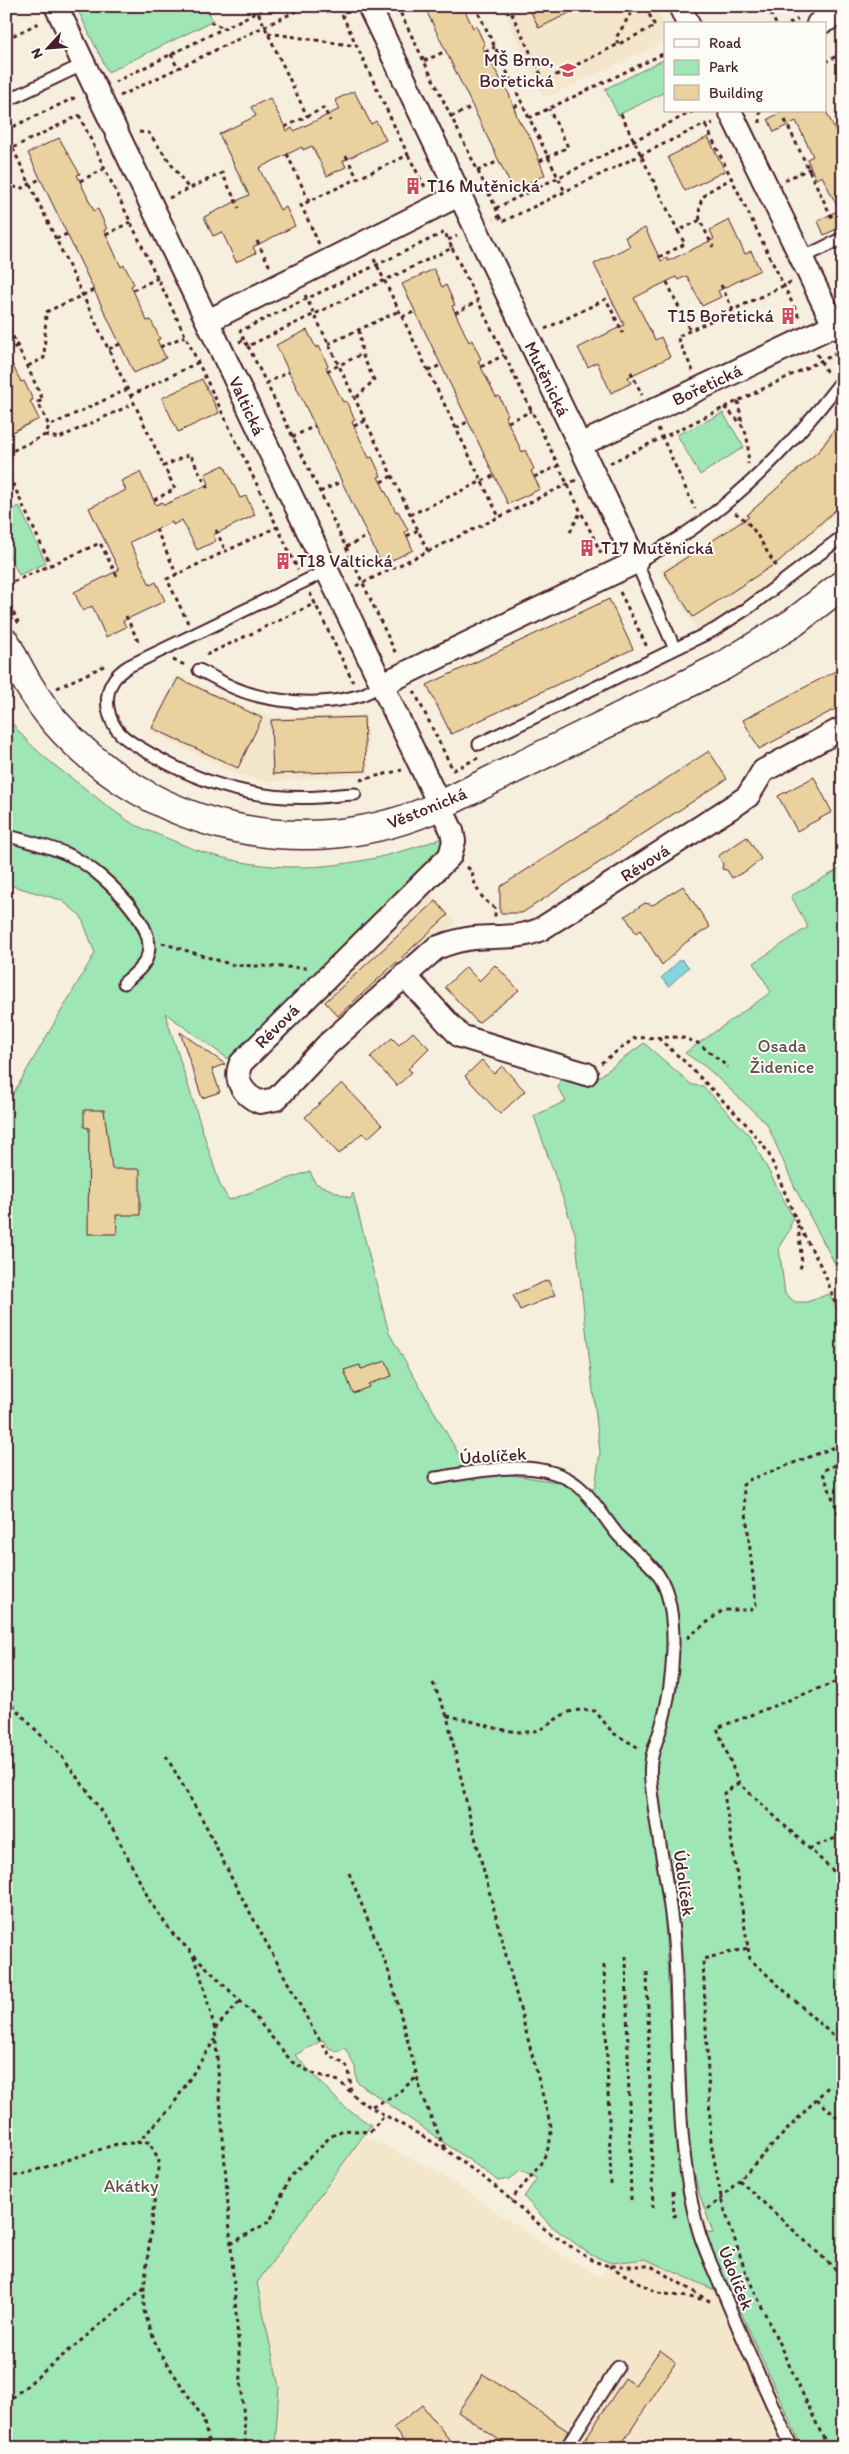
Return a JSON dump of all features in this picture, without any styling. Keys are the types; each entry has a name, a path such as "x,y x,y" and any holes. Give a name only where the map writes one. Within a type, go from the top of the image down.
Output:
{"street":[{"name":"Mutěnická","path":"368,6 636,562"},
{"path":"680,6 687,22"},
{"name":"Valtická","path":"52,12 84,64 326,571 441,805"},
{"path":"822,22 843,12"},
{"name":"Bořetická","path":"580,445 809,337 838,328 724,116"},
{"path":"208,321 459,195"},
{"path":"383,684 636,562"},
{"name":"Věstonická","path":"6,643 37,699 73,741 134,788 176,811 221,825 268,834 294,836 341,834 389,824 441,805 723,666 792,623 843,584"},
{"name":"Révová","path":"450,854 241,1063 238,1076 240,1085 254,1100 268,1102 276,1099 328,1044 436,948 456,940 529,935 541,929 738,804 748,796 763,771 843,728"},
{"path":"441,805 452,831 454,841 450,854"},
{"path":"404,975 460,1036 586,1074"}],"lane":[{"path":"6,101 84,64"},
{"path":"806,266 843,238"},
{"path":"676,650 636,562 668,544 723,506 792,442 843,379"},
{"path":"479,744 653,659 676,650 733,618 843,536"},
{"path":"326,571 123,669 110,684 109,713 115,730 125,739 171,766 214,784 238,791 280,796 320,797 355,794"},
{"path":"199,670 231,686 261,696 298,701 316,702 357,696 383,684"},
{"path":"6,835 75,857 119,893 139,918 149,940 147,959 124,982"},
{"name":"Údolíček","path":"435,1478 486,1471 532,1469 567,1479 586,1495 630,1549 649,1564 661,1579 670,1602 674,1622 667,1701 650,1758 651,1780 674,1942 684,2145 699,2233 789,2441 784,2448"},
{"path":"566,2448 618,2367"}],"path":[{"path":"255,6 307,116"},
{"path":"120,97 113,83 269,6"},
{"path":"114,99 307,6"},
{"path":"338,6 429,196"},
{"path":"397,6 496,208 692,112"},
{"path":"475,6 565,192"},
{"path":"508,6 544,81 655,26 645,6"},
{"path":"618,44 616,38 635,6"},
{"path":"769,7 775,22"},
{"path":"6,39 52,12"},
{"path":"210,22 225,28"},
{"path":"268,33 357,46"},
{"path":"485,52 495,47"},
{"path":"424,62 446,51"},
{"path":"530,118 664,53"},
{"path":"826,62 843,53"},
{"path":"171,54 178,68"},
{"path":"76,97 6,132 175,490 154,500"},
{"path":"514,107 522,103"},
{"path":"451,117 472,107"},
{"path":"285,127 324,108 330,121"},
{"path":"540,161 568,147 549,109"},
{"path":"6,151 84,113"},
{"path":"621,114 685,244 659,257"},
{"path":"79,115 353,682 345,685"},
{"path":"499,216 502,222 724,116"},
{"path":"786,120 833,220"},
{"path":"706,126 829,376"},
{"path":"132,136 140,132 149,134 189,189"},
{"path":"287,154 309,201"},
{"path":"316,249 319,243 302,205 408,155"},
{"path":"346,156 358,179"},
{"path":"478,171 499,161"},
{"path":"784,180 810,168"},
{"path":"80,181 104,169"},
{"path":"174,196 222,173 239,208"},
{"path":"713,247 700,220 698,206 703,195 732,178"},
{"path":"6,187 20,189 40,179"},
{"path":"678,231 700,220"},
{"path":"106,235 130,222"},
{"path":"486,754 453,770 320,492 240,331 445,232 653,659"},
{"path":"56,239 67,234"},
{"path":"448,240 461,234"},
{"path":"257,241 272,270"},
{"path":"366,242 499,517"},
{"path":"248,346 452,248"},
{"path":"694,377 677,337 784,286 806,266"},
{"path":"296,277 428,551"},
{"path":"133,290 158,278"},
{"path":"667,282 690,331"},
{"path":"721,285 733,310"},
{"path":"28,366 44,358 46,312 94,290"},
{"path":"537,333 606,299 623,333"},
{"path":"455,313 478,301"},
{"path":"328,344 399,311"},
{"path":"402,317 416,312"},
{"path":"6,322 44,400 32,405"},
{"path":"355,399 374,380 362,354 359,330"},
{"path":"160,347 185,336"},
{"path":"231,346 244,340"},
{"path":"109,349 120,344"},
{"path":"6,352 18,346"},
{"path":"362,583 843,350"},
{"path":"327,371 362,354"},
{"path":"481,367 504,355"},
{"path":"130,396 206,358"},
{"path":"428,371 441,365"},
{"path":"824,383 834,370"},
{"path":"266,384 289,372"},
{"path":"631,372 645,402"},
{"path":"45,435 49,426 128,389"},
{"path":"738,400 742,423 749,445 748,467 753,463"},
{"path":"38,402 49,426"},
{"path":"6,454 45,435 58,438 134,404"},
{"path":"724,408 742,423"},
{"path":"508,422 532,411"},
{"path":"354,426 365,421"},
{"path":"456,428 469,422"},
{"path":"292,437 315,426"},
{"path":"662,438 695,510"},
{"path":"164,466 190,454 209,491"},
{"path":"534,477 558,466"},
{"path":"6,469 51,566"},
{"path":"410,515 495,475"},
{"path":"381,482 392,476"},
{"path":"320,492 342,481"},
{"path":"687,516 703,504"},
{"path":"723,506 742,516 787,578"},
{"path":"570,532 581,511"},
{"path":"180,629 188,625 167,579 277,527"},
{"path":"156,529 178,575"},
{"path":"216,530 226,552"},
{"path":"407,536 418,530"},
{"path":"346,547 368,536"},
{"path":"6,585 100,543 118,578"},
{"path":"200,658 315,603"},
{"path":"126,616 141,648 149,644"},
{"path":"206,655 209,660"},
{"path":"171,659 181,665 186,664"},
{"path":"37,699 53,687 57,688 108,664"},
{"path":"357,781 411,768"},
{"path":"450,854 472,871 473,880 480,895 495,908 496,937"},
{"path":"149,940 233,965 334,970"},
{"path":"586,1074 635,1038 680,1037 698,1043 728,1067"},
{"path":"658,1038 684,1061 757,1136 768,1152 798,1224 824,1272 843,1324"},
{"path":"798,1224 802,1264 799,1270"},
{"path":"671,1651 723,1610 751,1610 756,1605 743,1485 749,1480 843,1444"},
{"path":"843,1462 824,1470 822,1473 843,1525"},
{"path":"843,1679 717,1728 738,1783 843,1880"},
{"path":"433,1683 447,1716 470,1818 551,2127 552,2141 548,2154 511,2200"},
{"path":"6,1699 62,1757 89,1793 114,1831 151,1903 173,1934 240,2001 284,2050 292,2062 312,2073 339,2081 360,2102 372,2106 445,2150 565,2244 593,2261 609,2266 658,2293 703,2299 730,2308"},
{"path":"447,1716 467,1718 508,1729 533,1731 545,1728 565,1713 595,1711 613,1733 641,1748 653,1750"},
{"path":"166,1756 206,1824 233,1881 314,2031 330,2056 345,2064 352,2092"},
{"path":"738,1783 724,1793 750,1958 843,2046"},
{"path":"809,1849 843,1835"},
{"path":"349,1873 390,1975 417,2077 445,2150"},
{"path":"748,1948 703,1959 711,2142 721,2199 746,2273 828,2448"},
{"path":"192,1953 199,1969 215,2030 246,2448"},
{"path":"626,1956 631,2200"},
{"path":"604,1965 610,2186"},
{"path":"647,1972 653,2210"},
{"path":"215,2030 240,2001"},
{"path":"136,2143 171,2108 215,2039"},
{"path":"372,2106 393,2097 417,2077"},
{"path":"696,2217 721,2199 828,2087"},
{"path":"817,2099 843,2123"},
{"path":"231,2244 270,2221 290,2177 330,2137 343,2130 370,2132 385,2114"},
{"path":"6,2176 22,2175 117,2144 149,2142 159,2160 144,2288 144,2311 158,2350 203,2418 210,2448"},
{"path":"739,2180 843,2276"},
{"path":"609,2266 651,2266 668,2274 703,2299"},
{"path":"6,2403 144,2288"},
{"path":"6,2437 17,2448"}],"shaded area":[{"name":"MŠ Brno, Bořetická","path":"501,6 655,6 664,26 664,42 544,98"},
{"path":"843,415 843,508 772,568 779,579 740,608 699,633 660,571 744,516 819,447"},
{"path":"177,675 268,717 367,715 369,774 272,782 239,775 149,731"},
{"path":"431,894 457,922 343,1024 320,1000"},
{"path":"365,2136 435,2170 553,2250 600,2277 611,2263 645,2259 735,2299 798,2439 792,2448 275,2448 257,2283"}],"green space":[{"path":"93,6 206,6 213,21 108,72 79,13"},
{"path":"664,60 664,92 618,115 605,89"},
{"path":"723,413 744,447 700,475 677,435"},
{"path":"19,506 46,563 19,575 6,549 6,512"},
{"name":"Akátky","path":"6,713 21,734 40,753 121,816 142,828 204,852 239,861 273,866 307,867 375,858 445,837 445,852 421,869 231,1061 165,1013 220,1185 229,1200 310,1171 315,1183 350,1198 353,1193 389,1333 469,1472 494,1472 595,1488 600,1452 575,1233 534,1116 566,1101 558,1088 561,1077 588,1085 644,1043 692,1085 703,1086 750,1136 793,1217 789,1231 779,1247 785,1294 795,1302 807,1302 829,1294 843,1320 843,2448 792,2448 798,2439 735,2299 645,2259 611,2263 591,2255 550,2225 524,2197 537,2178 520,2171 510,2179 499,2181 357,2082 355,2067 345,2048 337,2052 328,2047 323,2040 295,2055 344,2107 371,2125 257,2283 279,2387 275,2448 6,2448 6,1106 95,953 81,916 61,900 6,884","holes":["678,1918 684,2006 688,2135 699,2193 713,2233 695,2229 681,2178 676,2145 665,1920"]},
{"name":"Osada Židenice","path":"843,867 843,1279 795,1188 767,1124 707,1068 685,1053 771,992 754,963 808,927 791,896"}],"water":[{"path":"681,959 689,967 669,986 661,978"}],"building":[{"path":"424,6 463,6 473,28 476,26 485,45 482,47 509,94 518,119 531,139 545,175 513,190"},
{"path":"528,6 583,6 539,28"},
{"path":"354,91 371,124 376,121 386,140 343,161 346,167 327,176 312,146 303,150 302,147 259,168 280,210 286,207 295,226 253,247 256,253 236,262 222,232 213,236 204,217 249,195 219,134 256,116 251,107 270,98 287,131 292,128 294,131 340,109 335,100"},
{"path":"826,111 843,147 843,226 824,235 818,221 839,210 822,176 816,179 807,159 813,156 796,121 774,132 768,119 782,112"},
{"path":"708,137 725,171 685,191 668,157"},
{"path":"59,138 80,174 77,175 94,211 98,209 107,229 104,230 121,267 124,265 134,284 131,286 147,321 151,320 160,339 157,340 166,358 134,373 28,153"},
{"path":"729,220 745,254 751,251 760,270 718,291 721,297 702,306 687,276 678,280 676,277 634,298 655,340 661,337 670,357 628,377 631,383 611,393 597,362 588,367 578,348 624,325 594,264 630,246 625,237 645,228 661,261 667,258 668,261 714,239 710,230"},
{"path":"434,269 442,287 446,285 455,305 452,306 469,342 472,340 481,359 478,361 496,397 499,396 508,415 505,416 522,452 525,450 534,469 531,471 540,489 508,504 402,284"},
{"path":"307,330 316,348 319,346 328,366 326,367 343,402 346,401 355,420 352,422 369,458 372,457 381,476 378,477 396,512 398,511 408,530 405,532 413,550 382,565 276,345"},
{"path":"6,352 21,382 24,381 33,400 30,401 39,419 6,435"},
{"path":"202,379 219,413 178,432 162,398"},
{"path":"843,418 843,503 778,562 693,617 664,572 749,517 747,515 820,450"},
{"path":"224,465 240,498 246,496 255,515 213,535 216,541 197,550 182,520 173,525 172,522 130,542 150,585 156,582 165,601 123,621 126,627 106,637 92,606 83,611 74,592 119,570 89,508 126,490 121,481 140,472 156,505 162,502 164,505 209,484 205,474"},
{"path":"609,599 633,649 451,734 427,685"},
{"path":"843,667 843,705 759,749 743,720"},
{"path":"178,678 262,718 238,768 152,728"},
{"path":"364,717 366,771 273,774 271,720"},
{"path":"709,751 727,779 522,913 500,913 500,887"},
{"path":"814,777 832,812 797,831 778,796"},
{"path":"747,837 761,859 746,871 732,878 727,870 722,869 723,864 718,856"},
{"path":"683,886 710,927 685,943 662,965 640,930 636,933 625,916 645,903 653,905"},
{"path":"436,901 448,915 338,1016 325,1002"},
{"path":"495,965 519,990 478,1023 445,987 466,967 479,981"},
{"path":"180,1032 225,1064 212,1069 220,1092 202,1098"},
{"path":"413,1032 429,1048 408,1069 412,1072 397,1086 370,1057 392,1038 399,1045"},
{"path":"482,1060 494,1074 502,1066 525,1091 500,1114 465,1076"},
{"path":"342,1083 382,1125 368,1138 362,1133 339,1154 305,1117"},
{"path":"84,1110 104,1110 112,1169 140,1169 140,1215 116,1215 117,1234 88,1234 89,1128 84,1127"},
{"path":"548,1280 555,1295 520,1310 513,1295"},
{"path":"386,1361 392,1376 368,1384 369,1387 353,1393 344,1370 360,1365 361,1369"},
{"path":"660,2350 676,2362 619,2448 575,2448 581,2439 584,2441 625,2378 635,2385"},
{"path":"483,2374 568,2431 559,2448 511,2448 458,2412"},
{"path":"422,2405 456,2448 409,2448 393,2428"}],"place":[{"name":"MŠ Brno, Bořetická","path":"568,70"},
{"name":"T16 Mutěnická","path":"413,186"},
{"name":"T15 Bořetická","path":"788,316"},
{"name":"T17 Mutěnická","path":"587,548"},
{"name":"T18 Valtická","path":"283,561"}]}
